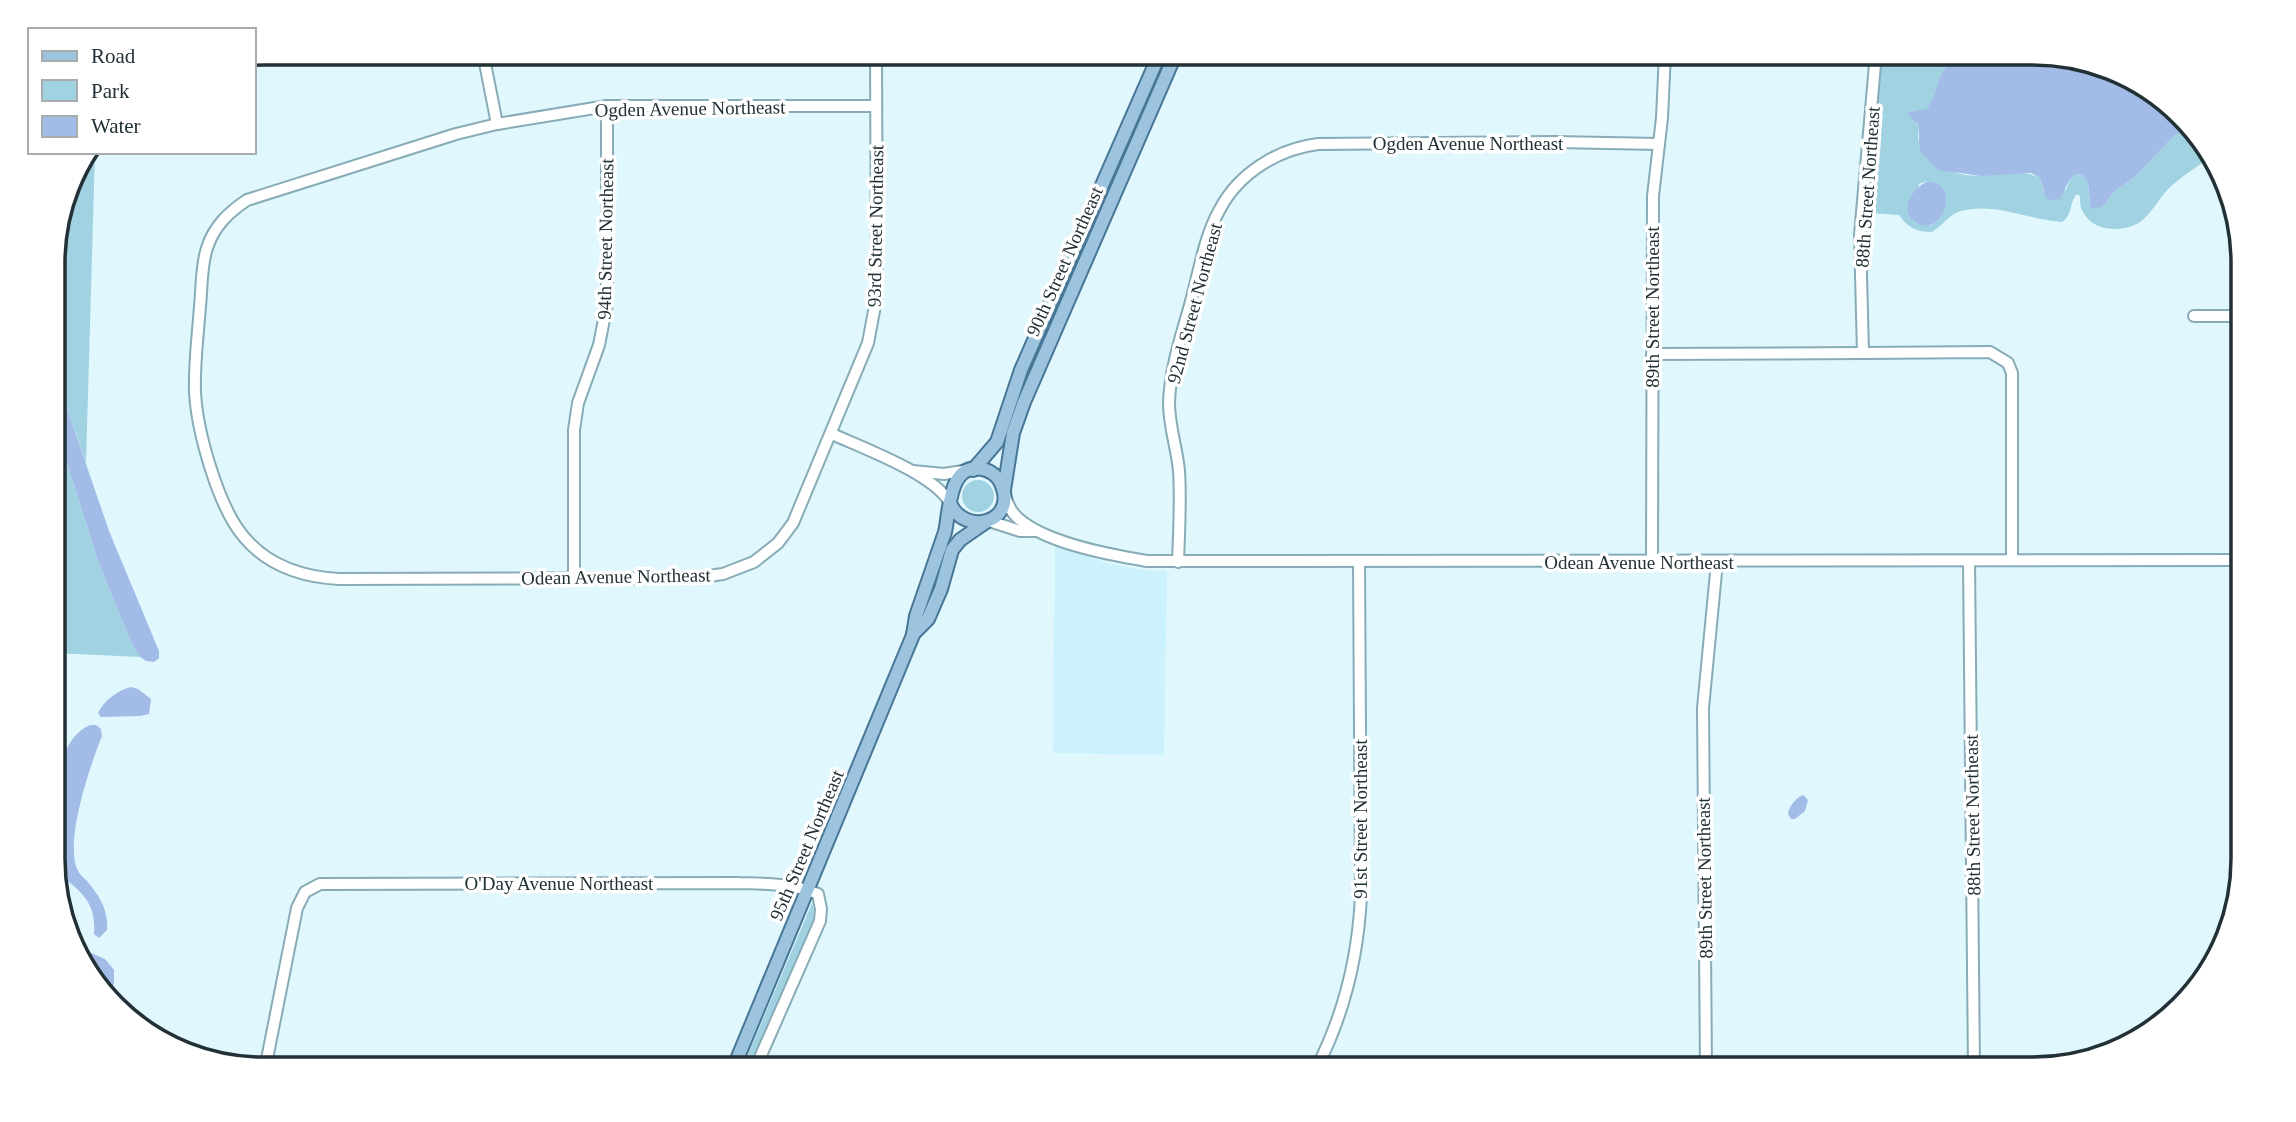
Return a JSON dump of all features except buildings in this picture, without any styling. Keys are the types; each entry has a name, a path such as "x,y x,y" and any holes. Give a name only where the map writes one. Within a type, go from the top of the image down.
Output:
{"main road":[{"name":"90th Street Northeast","path":"972,470 997,442 1021,370 1154,65"},
{"name":"90th Street Northeast","path":"1004,493 1013,433 1024,402 1170,65"},
{"path":"972,470 986,470 999,480 1004,493 999,512 960,540 952,550 941,589 928,620 913,635 916,616 945,532 953,486 957,479 972,470"},
{"path":"950,503 953,510 967,521 988,522"},
{"name":"95th Street Northeast","path":"738,1057 913,635"}],"street":[{"path":"486,65 497,124"},
{"name":"93rd Street Northeast","path":"832,434 868,343 874,312 877,254 876,65"},
{"name":"89th Street Northeast","path":"1652,562 1653,196 1664,65"},
{"name":"88th Street Northeast","path":"1863,353 1860,235 1876,65"},
{"name":"Ogden Avenue Northeast","path":"227,214 247,200 444,137 497,124 607,106 876,106"},
{"name":"94th Street Northeast","path":"574,578 575,430 578,403 599,345 607,304 607,106"},
{"name":"Ogden Avenue Northeast","path":"1278,155 1301,146 1318,144 1659,144"},
{"name":"92nd Street Northeast","path":"1178,562 1179,472 1169,405 1175,360 1210,232 1220,208 1248,174 1278,155"},
{"name":"Odean Avenue Northeast","path":"227,214 210,240 203,266 195,392 197,409 218,489 232,522 258,551 285,568 318,578 707,577 732,572 754,562 778,543 793,523 832,434"},
{"path":"2193,316 2231,316"},
{"path":"1652,354 1990,352 1997,355 2008,363 2012,373 2012,560"},
{"path":"832,434 913,471 944,493 950,503"},
{"path":"913,471 944,474 972,470"},
{"name":"Odean Avenue Northeast","path":"1004,493 1014,514 1039,531 1111,555 1147,561 2231,560"},
{"name":"Odean Avenue Northeast","path":"988,522 1020,531 1039,531"},
{"name":"88th Street Northeast","path":"1969,561 1975,1057"},
{"name":"91st Street Northeast","path":"1321,1057 1340,1016 1360,923 1359,562"},
{"name":"89th Street Northeast","path":"1706,1057 1703,708 1717,562"},
{"name":"O'Day Avenue Northeast","path":"267,1057 297,908 300,899 320,884 737,883 788,885 807,890"},
{"path":"760,1057 820,921 818,894 807,890"}],"shaded area":[{"path":"1055,545 1110,564 1141,570 1167,571 1164,755 1053,753"}],"green space":[{"path":"1880,65 1950,65 1927,110 1910,112 1918,125 1918,139 1954,172 1975,176 2030,174 2040,178 2044,193 2066,190 2070,179 2076,174 2083,175 2088,184 2090,203 2102,207 2115,191 2137,175 2181,131 2204,162 2168,189 2140,222 2125,228 2109,229 2094,224 2083,212 2080,196 2077,194 2068,216 2062,222 1997,210 1971,209 1954,214 1932,232 1927,232 1909,226 1899,215 1868,213","holes":["1927,181 1939,184 1932,225 1922,225 1913,220 1919,184"]},
{"path":"95,158 86,463 65,403 65,250 80,187"},
{"path":"65,457 99,564 140,657 65,654"},
{"path":"978,480 989,485 994,496 989,507 978,512 967,507 962,496 967,485"},
{"path":"812,903 813,923 756,1057 747,1057"}],"water":[{"path":"2059,66 2097,75 2132,91 2154,106 2181,131 2137,175 2115,191 2102,207 2091,209 2088,184 2083,175 2076,174 2070,179 2060,199 2051,200 2046,198 2040,178 2031,173 1981,176 1938,170 1920,151 1918,124 1908,115 1909,112 1927,109 1947,67"},
{"path":"1928,181 1937,183 1944,190 1945,206 1937,221 1922,225 1910,216 1908,204 1913,193"},
{"path":"65,403 109,531 159,651 159,658 154,662 140,657 132,644 99,564 65,457"},
{"path":"131,687 151,699 149,714 101,717 98,713 107,700"},
{"path":"90,725 96,725 101,729 102,736 80,802 74,840 78,871 105,910 107,930 99,938 94,934 89,903 66,879 65,753 76,735"},
{"path":"1803,795 1808,800 1805,811 1791,819 1788,814 1790,808 1795,800"},
{"path":"88,952 105,959 114,970 113,987 106,980"}]}
